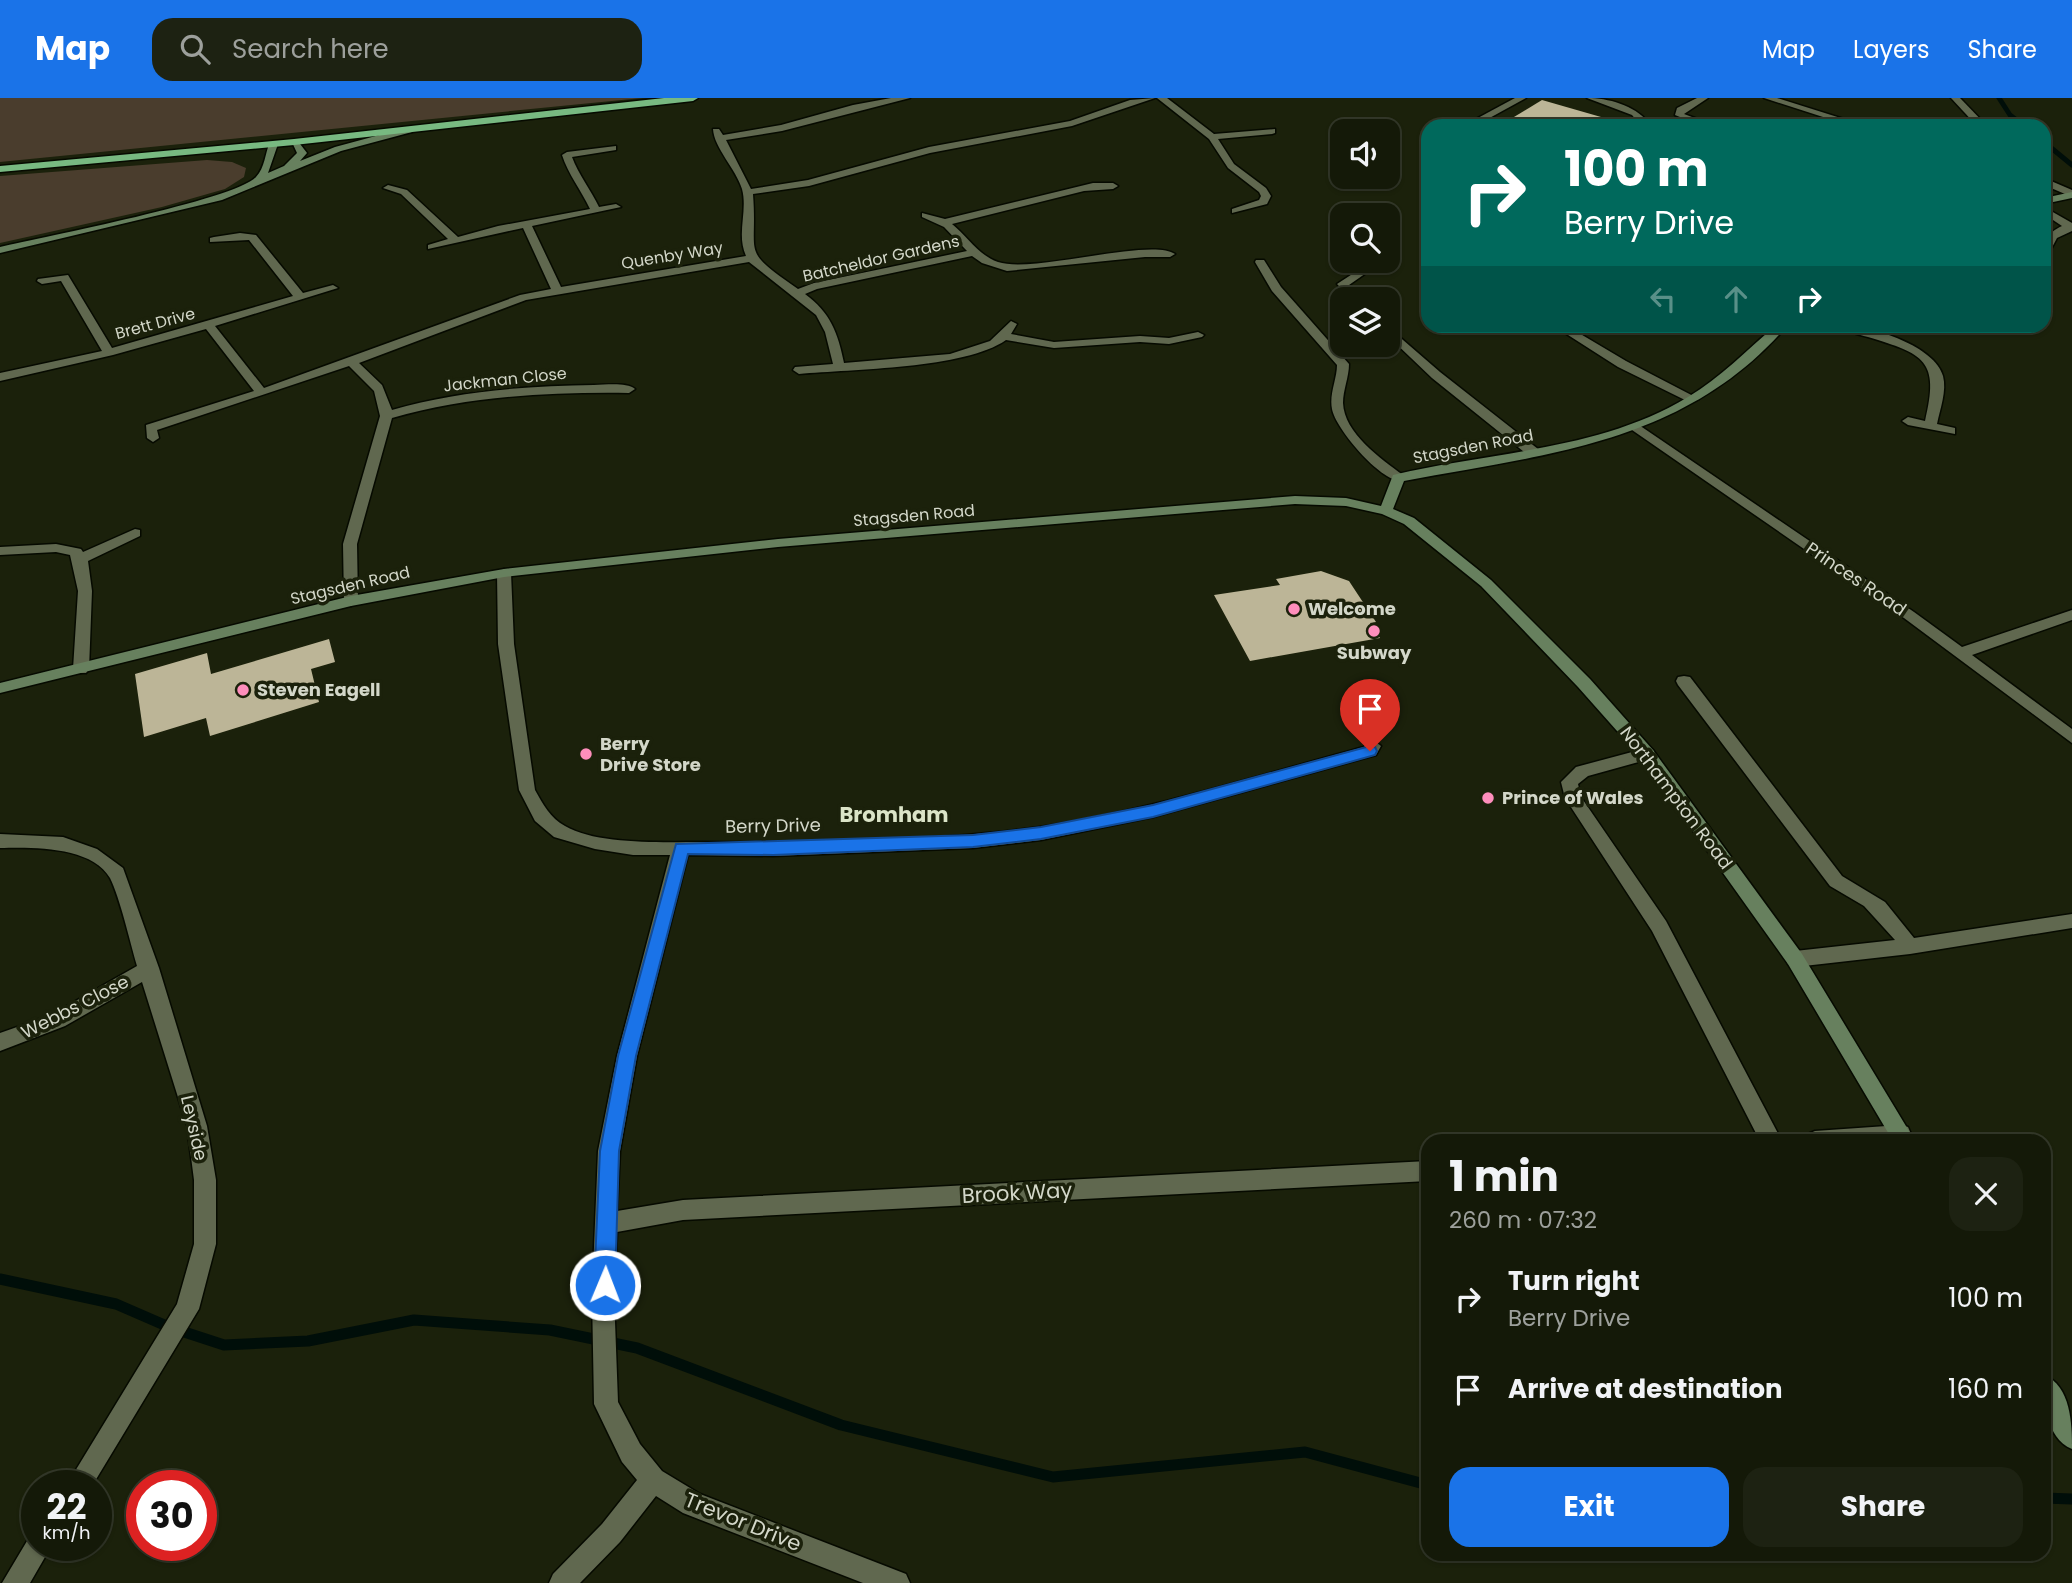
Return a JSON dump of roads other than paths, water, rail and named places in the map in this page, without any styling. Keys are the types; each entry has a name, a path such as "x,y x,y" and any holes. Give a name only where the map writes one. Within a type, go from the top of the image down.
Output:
{"highway":[{"path":"0,169 273,145 694,98"}],"street":[{"path":"906,98 856,107 794,125 718,134 748,192 809,184 929,149 1072,123 1152,98"},
{"path":"1161,98 1212,137 1231,166 1263,190 1266,196 1263,202 1236,211"},
{"path":"1482,119 1522,98"},
{"path":"1591,98 1635,113 1640,119"},
{"path":"1691,119 1679,115 1680,110 1704,98"},
{"path":"1768,98 1838,119"},
{"path":"1955,98 1975,119"},
{"path":"0,250 185,208 218,198 338,149 409,130"},
{"path":"1212,137 1272,131"},
{"path":"287,168 302,153 294,142"},
{"path":"259,180 267,167 273,145"},
{"path":"596,211 578,176 572,171 567,155 612,148"},
{"path":"375,192 388,188 398,180"},
{"name":"Batcheldor Gardens","path":"945,223 973,213 1051,198 1095,184 1113,186"},
{"path":"2051,184 2072,195"},
{"path":"388,188 404,192 455,240"},
{"name":"Quenby Way","path":"153,438 150,428 351,362 494,307 557,290 752,258 748,245 748,192"},
{"path":"2051,200 2072,195"},
{"path":"432,247 526,224 616,207"},
{"name":"Batcheldor Gardens","path":"926,215 945,223 972,253 990,264 1019,268 1145,254 1170,254"},
{"path":"2051,216 2070,228"},
{"path":"526,224 557,290"},
{"path":"2051,238 2059,230 2070,228"},
{"path":"214,240 252,237 300,297"},
{"name":"Batcheldor Gardens","path":"797,293 814,286 972,253"},
{"path":"752,258 814,304 824,315 832,332 839,366"},
{"path":"1260,262 1276,289 1343,363 1344,375 1336,404 1346,427 1382,467 1398,478"},
{"path":"1345,287 1342,284 1361,273"},
{"name":"Brett Drive","path":"42,281 64,277 109,353"},
{"name":"Brett Drive","path":"0,377 109,353 333,288"},
{"path":"799,370 951,357 976,351 1004,336 1011,324"},
{"name":"Brett Drive","path":"209,325 262,393"},
{"path":"1571,333 1622,364 1693,399"},
{"name":"Stagsden Road","path":"0,688 351,601 504,573 740,547 1295,500 1346,502 1385,511 1398,478 1578,443 1636,427 1693,399 1773,333"},
{"path":"1863,333 1909,348 1932,362 1938,380 1930,426"},
{"path":"1004,336 1054,345 1140,339 1169,346 1198,335"},
{"path":"1400,341 1436,375 1533,452"},
{"path":"351,362 369,377 385,397 386,416 350,544 351,601"},
{"name":"Jackman Close","path":"386,416 421,404 555,389 629,388"},
{"path":"1908,421 1951,431"},
{"name":"Princes Road","path":"1636,427 1961,653 2072,737"},
{"name":"Northampton Road","path":"1385,511 1409,521 1486,583 1584,683 1647,754 1795,960 1900,1134"},
{"path":"81,559 135,533"},
{"path":"0,551 56,548 76,552 81,559 84,575 81,669"},
{"name":"Berry Drive","path":"504,573 506,644 527,790 541,816 560,832 594,842 633,848 773,849 933,842 1041,833 1153,811 1370,751 1374,746"},
{"path":"1961,653 2072,615"},
{"path":"1684,681 1836,881 1864,894 1881,907 1910,946"},
{"path":"1647,754 1582,771 1569,782 1573,798 1659,926 1767,1134"},
{"name":"Leyside","path":"0,841 37,840 76,845 99,856 117,873 197,1126 205,1181 205,1244 187,1309 88,1470"},
{"name":"Trevor Drive","path":"681,848 627,1056 609,1151 603,1295 606,1405 631,1453 653,1480 692,1504 897,1583"},
{"path":"1795,960 1910,946 2072,921"},
{"name":"Webbs Close","path":"0,1042 79,1009 149,968"},
{"name":"Brook Way","path":"606,1223 683,1210 1421,1171"},
{"path":"2056,1397 2072,1437"},
{"path":"562,1583 611,1534 653,1480"},
{"path":"15,1583 29,1561"}],"waterway":[{"path":"1999,98 2015,119"},
{"path":"2051,148 2072,165"},
{"path":"0,1279 116,1304 169,1327 224,1345 308,1341 414,1320 550,1330 637,1348 841,1425 1053,1477 1305,1452 1421,1483"},
{"path":"2051,1498 2072,1499"}],"place":[{"name":"Welcome","path":"1294,609"},
{"name":"Subway","path":"1374,631"},
{"name":"Steven Eagell","path":"243,690"},
{"name":"Berry Drive Store","path":"586,754"},
{"name":"Prince of Wales","path":"1488,798"}],"district":[{"name":"Bromham","path":"894,815"}]}
